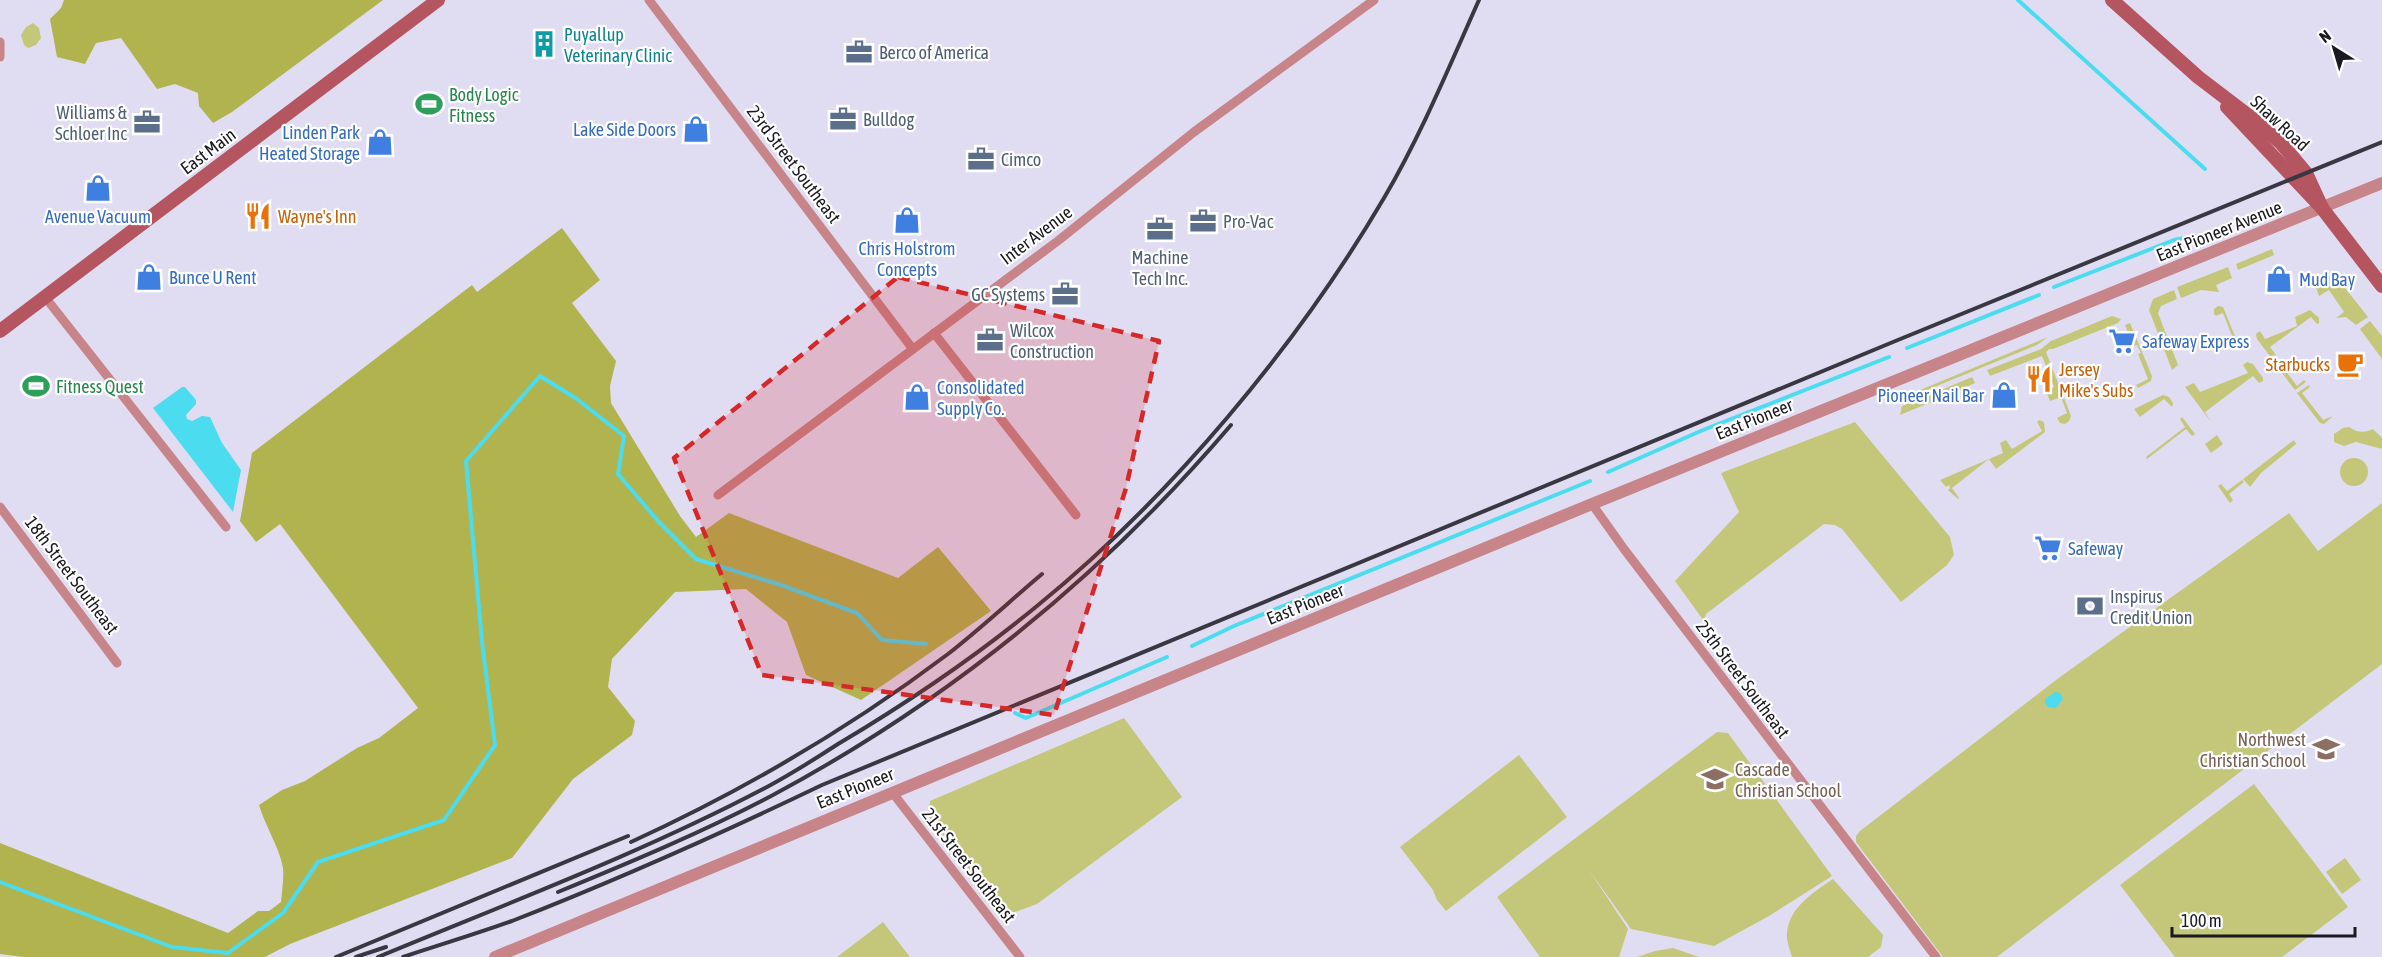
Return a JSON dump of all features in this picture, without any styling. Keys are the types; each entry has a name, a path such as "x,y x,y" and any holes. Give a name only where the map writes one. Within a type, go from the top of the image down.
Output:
{"main road":[{"name":"East Main","path":"0,331 438,0"},
{"name":"Shaw Road","path":"2112,0 2198,77 2281,143 2306,173 2322,208 2382,286"}],"street":[{"name":"23rd Street Southeast","path":"649,0 912,348"},
{"name":"Inter Avenue","path":"718,495 1059,240 1194,132 1374,0"},
{"path":"0,42 0,57"},
{"path":"2322,208 2382,183"},
{"name":"East Pioneer Avenue","path":"2130,287 2322,208"},
{"name":"East Pioneer","path":"495,957 1592,504 2130,287"},
{"path":"45,297 226,527"},
{"path":"934,333 1076,515"},
{"name":"25th Street Southeast","path":"1592,504 1936,957"},
{"name":"18th Street Southeast","path":"0,507 117,663"},
{"name":"21st Street Southeast","path":"892,792 1020,957"}],"highlighted area":[{"path":"898,277 1159,341 1126,488 1054,715 762,675 674,458"}],"green space":[{"path":"33,23 39,28 41,38 36,45 28,48 24,45 21,35 26,27"},
{"path":"2272,249 2274,255 2238,270 2236,264"},
{"path":"2228,267 2232,278 2216,285 2219,292 2201,290 2181,298 2177,287"},
{"path":"2334,274 2368,317 2356,325 2346,317 2336,318 2344,312 2329,290 2319,296 2314,282"},
{"path":"2174,290 2177,299 2161,306 2158,313 2178,365 2172,370 2149,310 2153,299"},
{"path":"2218,306 2223,307 2237,341 2232,348 2226,341 2233,338 2223,313 2216,316 2214,314 2214,309"},
{"path":"2310,310 2319,318 2319,323 2317,324 2311,317 2270,347 2276,355 2270,356 2257,339 2256,334 2260,331 2265,339 2297,326 2295,317"},
{"path":"2112,316 2121,319 2118,323 2046,352 2071,416 2065,424 2060,423 2057,418 2067,413 2061,397 2050,401 2046,391 2054,387 2042,356 1990,376 1987,370 2041,349 2051,341"},
{"path":"2370,321 2382,336 2382,359 2360,329"},
{"path":"2130,323 2152,376 2151,381 2138,388 2136,385 2148,379 2138,354 2141,353 2137,345 2133,346 2125,325"},
{"path":"2048,337 2037,345 1900,401 1908,395"},
{"path":"2247,362 2253,364 2263,381 2259,383 2253,376 2205,412 2211,422 2185,387 2194,383 2200,392 2248,373 2243,365"},
{"path":"2292,362 2285,370 2297,386 2304,380 2306,382 2295,390 2282,373 2283,368"},
{"path":"1972,377 1975,383 1944,396 1941,390"},
{"path":"2309,385 2310,387 2302,393 2323,420 2333,416 2324,424 2320,423 2297,393"},
{"path":"1938,391 1941,398 1900,415 1902,406"},
{"path":"2163,395 2169,397 2173,403 2172,407 2164,399 2140,417 2134,409"},
{"path":"2182,417 2195,434 2192,436 2186,429 2147,459 2146,457 2185,427 2180,419"},
{"path":"2039,420 2044,422 2045,432 1996,469 1989,459 2003,453 2000,443 2006,440 2012,449 2042,431 2037,422"},
{"path":"1855,422 1950,537 1954,555 1947,565 1901,602 1842,529 1835,525 1824,524 1706,614 1704,621 1675,581 1739,512 1721,473"},
{"path":"2349,427 2361,432 2373,429 2382,438 2382,449 2356,442 2344,446 2334,442 2334,434"},
{"path":"2217,435 2223,444 2211,453 2205,444"},
{"path":"2294,440 2296,444 2261,473 2250,487 2243,479"},
{"path":"2354,458 2364,462 2368,472 2364,482 2354,486 2344,482 2340,472 2344,462"},
{"path":"1989,459 1952,488 1958,499 1948,490 1949,485 1946,487 1940,480"},
{"path":"2242,480 2244,482 2229,494 2233,500 2230,503 2218,486 2221,484 2227,491"},
{"path":"2382,503 2382,664 1997,957 1943,957 1856,842 1856,836 1860,831 2060,677 2289,513 2318,551"},
{"path":"1124,718 1182,797 1037,904 1004,916 928,816 930,801"},
{"name":"Cascade Christian School","path":"1717,732 1728,733 1832,876 1769,916 1714,946 1631,929 1589,870 1628,929 1619,957 1540,957 1497,897"},
{"path":"1519,755 1567,817 1446,911 1400,847"},
{"path":"2254,784 2348,907 2282,957 2175,957 2120,885"},
{"path":"2345,858 2361,880 2342,894 2326,872"},
{"path":"1833,879 1883,935 1881,947 1868,957 1792,957 1787,936 1792,915 1804,901"},
{"path":"883,922 910,957 837,957"},
{"path":"1673,948 1699,957 1637,957 1655,951"}],"shaded area":[{"path":"64,0 383,0 232,112 213,123 199,106 198,93 175,84 157,89 121,38 96,43 85,64 57,57 50,19 61,8"},
{"path":"562,228 600,280 572,303 616,361 610,386 611,403 680,516 696,537 729,513 898,578 938,547 991,611 861,700 806,675 787,622 746,589 675,592 612,659 608,687 635,721 632,735 573,779 512,858 290,944 265,957 23,957 0,954 0,843 228,933 258,911 269,911 281,902 283,868 259,805 282,790 305,781 357,748 379,738 418,708 280,524 256,542 240,521 252,453 472,285 477,292"}],"water":[{"path":"185,387 196,400 196,404 186,415 187,419 192,421 202,416 210,417 222,443 241,470 233,512 153,408"},
{"path":"2055,692 2060,693 2063,699 2056,708 2048,707 2045,699"}],"waterway":[{"path":"2018,0 2205,169"},
{"path":"2054,287 2174,240 2195,236"},
{"path":"1907,348 2039,295"},
{"path":"1608,472 1703,430 1889,357"},
{"path":"0,882 172,947 228,953 283,913 318,862 444,820 495,745 482,642 466,461 540,376 577,399 624,436 618,474 658,521 696,559 781,585 857,613 882,640 926,644"},
{"path":"1192,646 1234,626 1590,481"},
{"path":"1015,713 1026,718 1167,657"}],"railway":[{"path":"378,957 623,856 776,782 940,679 1013,625 1087,564 1135,518 1228,417 1312,309 1350,254 1410,150 1479,0"},
{"path":"403,957 512,921 590,889 707,839 822,785 2382,142"},
{"path":"558,892 747,809 838,758 900,719 961,676 1076,584 1130,533 1231,425"},
{"path":"631,842 714,802 834,733 948,654 1042,574"},
{"path":"336,957 628,836"},
{"path":"356,957 386,947"}],"place":[{"name":"Puyallup Veterinary Clinic","path":"544,44"},
{"name":"Berco of America","path":"859,52"},
{"name":"Body Logic Fitness","path":"429,104"},
{"name":"Bulldog","path":"843,119"},
{"name":"Williams & Schloer Inc","path":"147,122"},
{"name":"Lake Side Doors","path":"696,129"},
{"name":"Linden Park Heated Storage","path":"380,142"},
{"name":"Cimco","path":"981,159"},
{"name":"Avenue Vacuum","path":"98,188"},
{"name":"Wayne's Inn","path":"258,216"},
{"name":"Chris Holstrom Concepts","path":"907,220"},
{"name":"Pro-Vac","path":"1203,221"},
{"name":"Machine Tech Inc.","path":"1160,229"},
{"name":"Bunce U Rent","path":"149,277"},
{"name":"Mud Bay","path":"2279,279"},
{"name":"GC Systems","path":"1065,294"},
{"name":"Wilcox Construction","path":"990,340"},
{"name":"Safeway Express","path":"2122,341"},
{"name":"Starbucks","path":"2350,364"},
{"name":"Jersey Mike's Subs","path":"2039,379"},
{"name":"Fitness Quest","path":"36,386"},
{"name":"Pioneer Nail Bar","path":"2004,395"},
{"name":"Consolidated Supply Co.","path":"917,397"},
{"name":"Safeway","path":"2048,548"},
{"name":"Inspirus Credit Union","path":"2090,606"},
{"name":"Northwest Christian School","path":"2326,749"},
{"name":"Cascade Christian School","path":"1715,779"}]}
